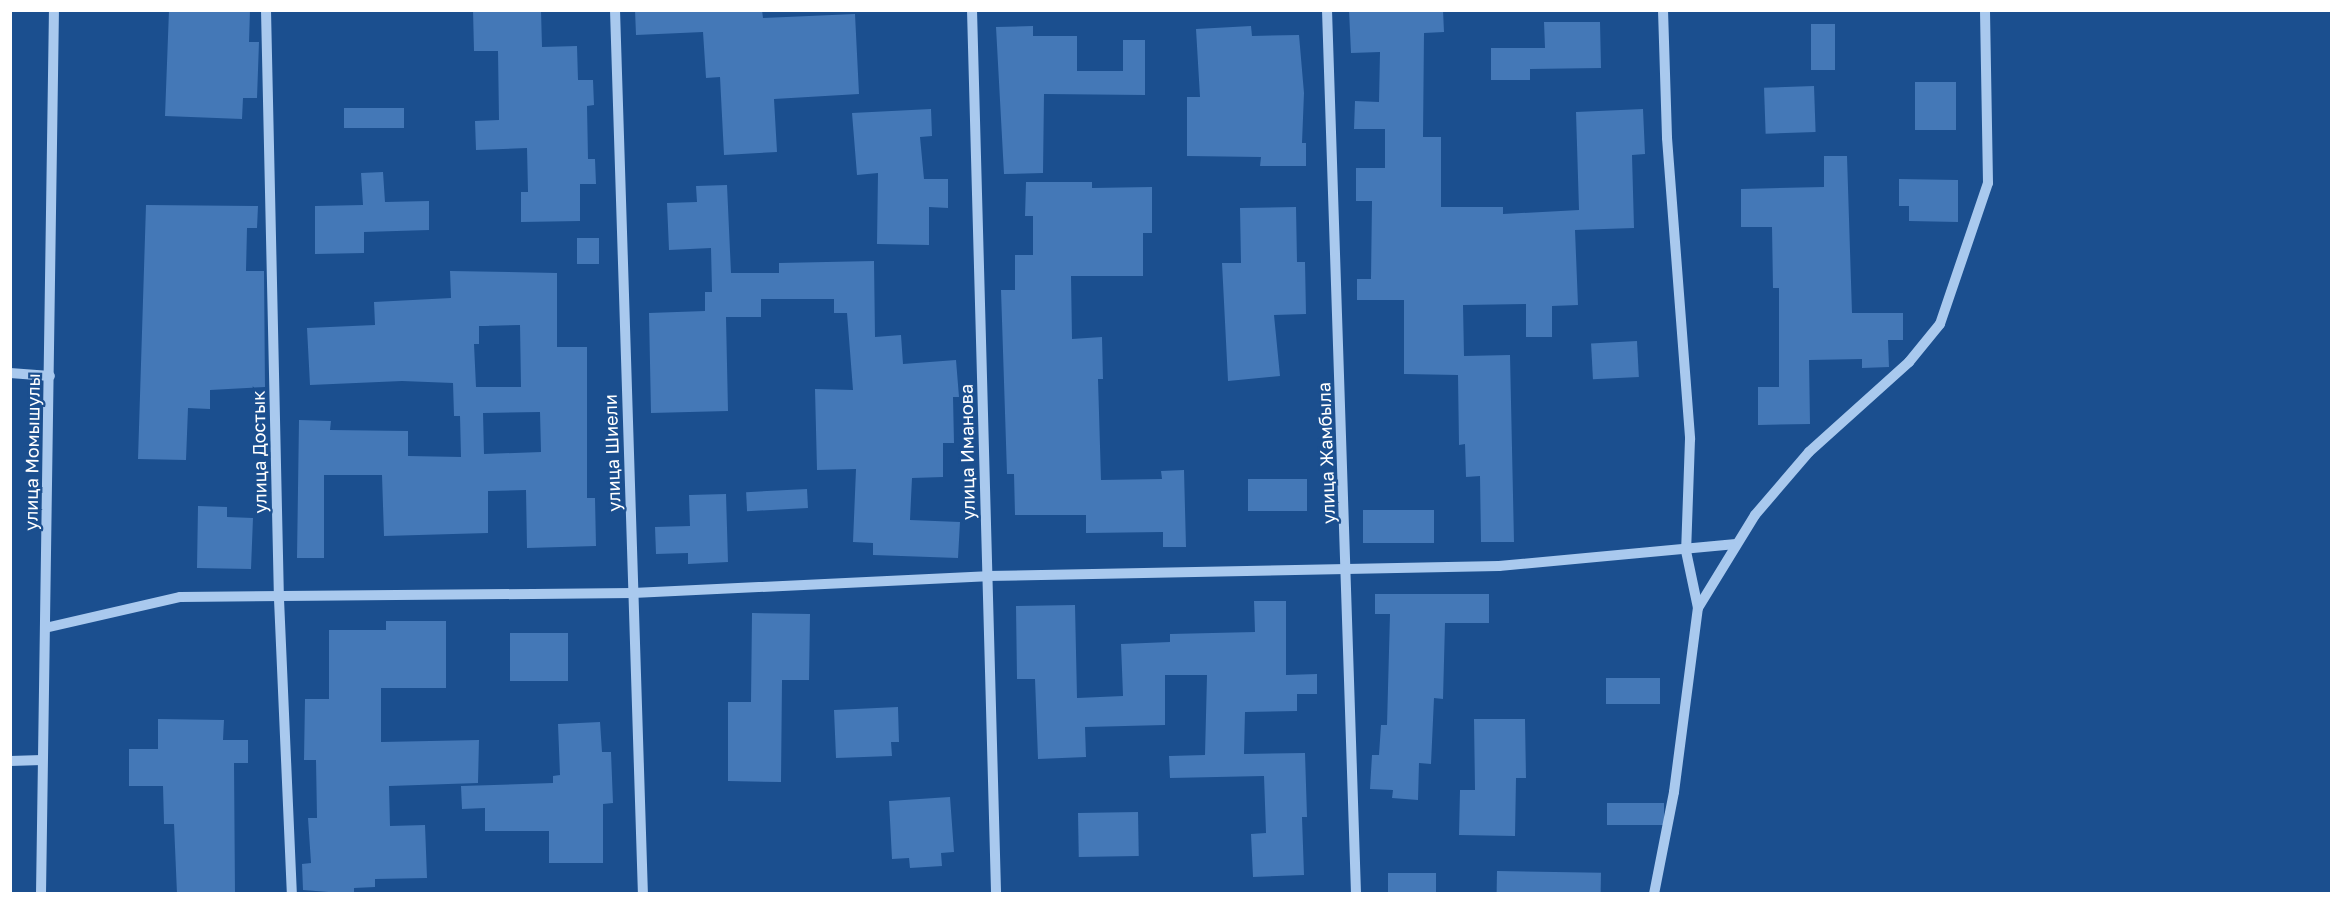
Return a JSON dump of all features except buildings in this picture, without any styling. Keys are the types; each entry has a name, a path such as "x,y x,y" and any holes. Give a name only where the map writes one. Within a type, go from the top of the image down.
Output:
{"street":[{"name":"улица Момышулы","path":"40,894 54,10"},
{"name":"улица Достык","path":"266,10 279,599 292,894"},
{"name":"улица Шиели","path":"615,10 643,894"},
{"name":"улица Иманова","path":"972,10 996,894"},
{"name":"улица Жамбыла","path":"1327,10 1356,894"},
{"path":"1654,894 1674,792 1698,608 1686,551 1690,439 1667,138 1663,10"},
{"path":"1698,608 1736,544 1809,452 1909,362 1940,324 1988,183 1985,10"},
{"path":"10,373 50,376"},
{"path":"45,628 180,597 279,599 633,593 987,576 1347,567 1499,566 1686,551 1736,544"},
{"path":"10,761 42,760"}]}
